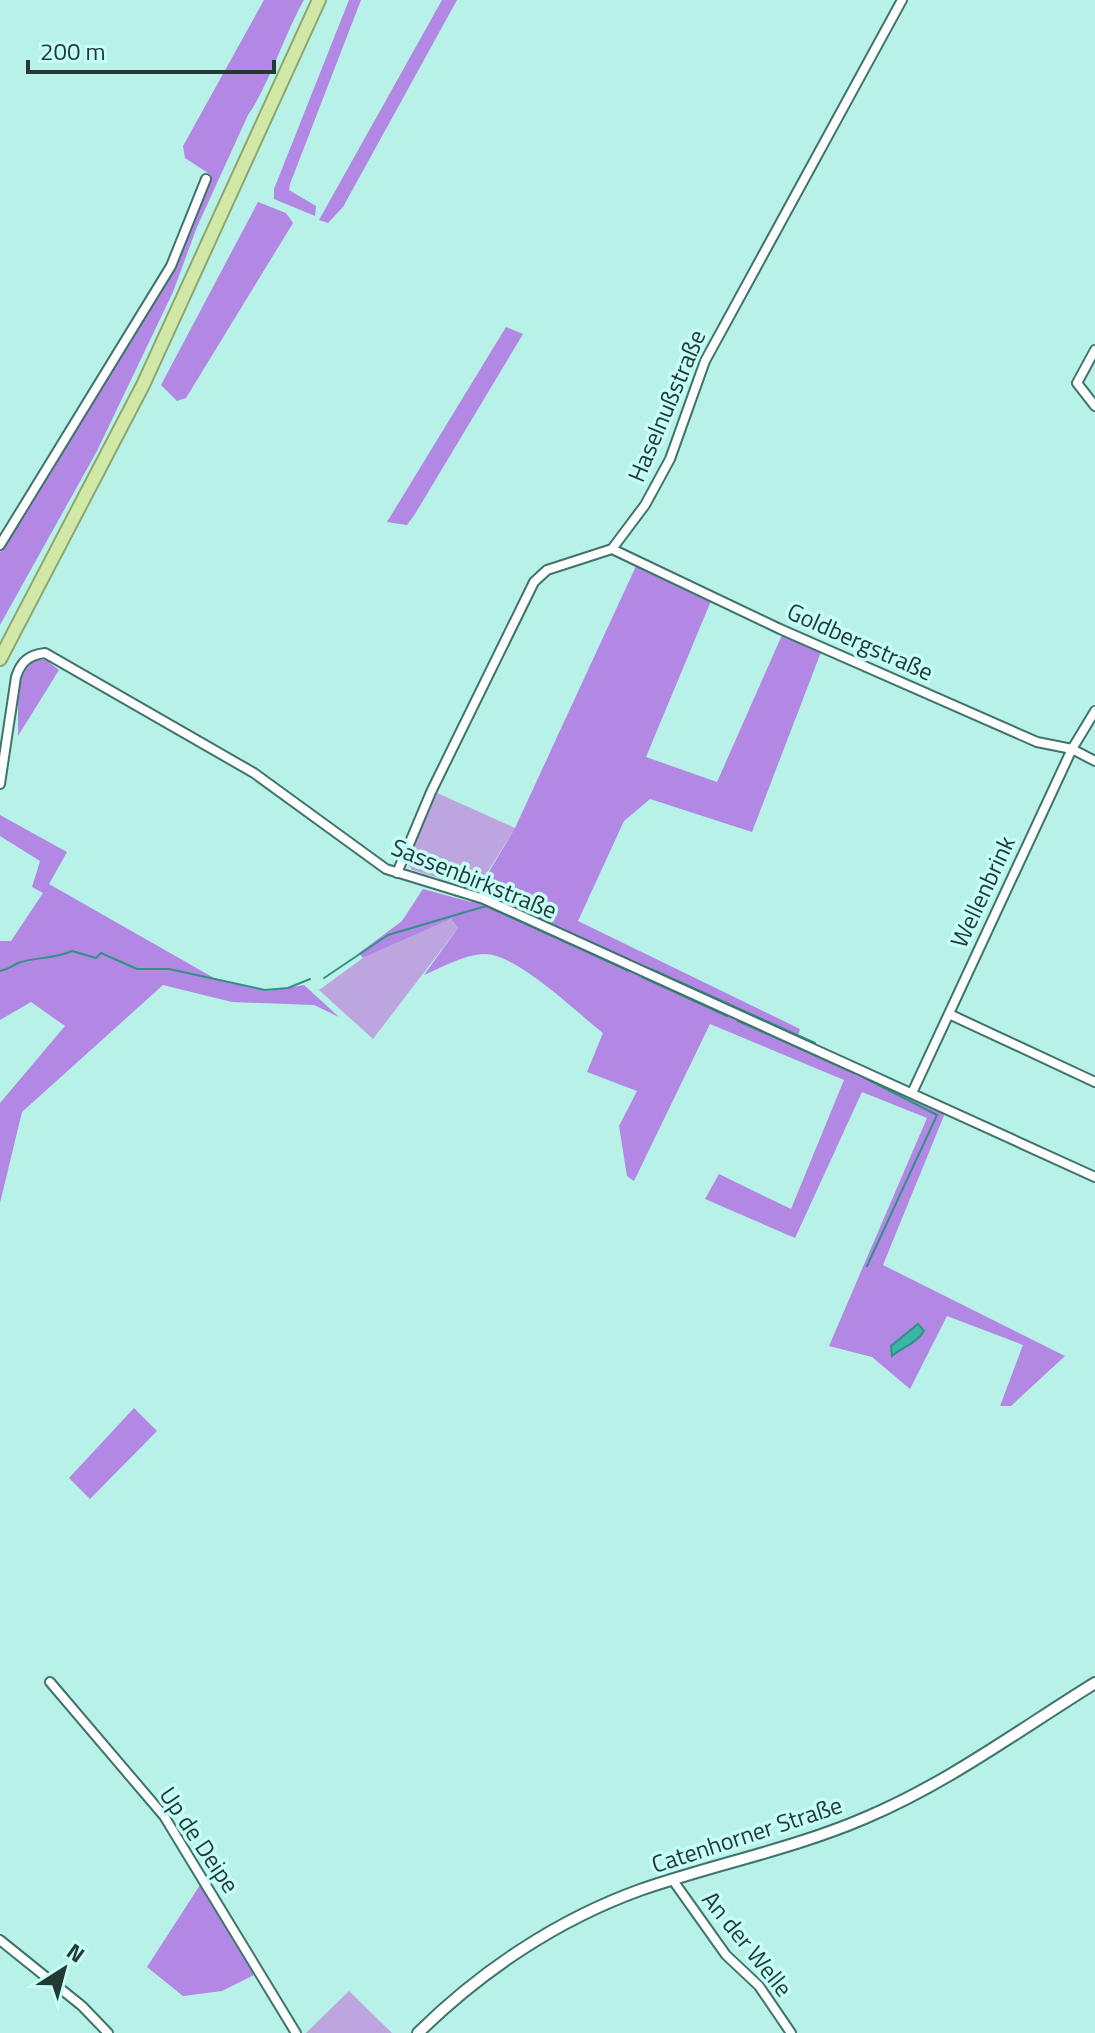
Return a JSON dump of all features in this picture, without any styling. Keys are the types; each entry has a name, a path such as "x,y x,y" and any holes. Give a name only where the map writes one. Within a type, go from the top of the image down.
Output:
{"highway":[{"path":"0,659 143,385 319,0"}],"street":[{"name":"Haselnußstraße","path":"612,549 629,531 670,459 705,361 902,0"},
{"path":"0,545 171,266 206,179"},
{"path":"1095,350 1092,364 1077,383 1095,406"},
{"name":"Goldbergstraße","path":"612,549 780,629 1037,742 1072,749 1095,761"},
{"path":"397,873 431,792 534,582 547,570 612,549"},
{"name":"Sassenbirkstraße","path":"0,784 20,664 33,655 45,653 254,773 386,869 484,899 1095,1177"},
{"name":"Wellenbrink","path":"912,1093 1072,749 1095,711"},
{"path":"949,1014 1095,1082"},
{"name":"Up de Deipe","path":"50,1682 164,1816 296,2033"},
{"name":"Catenhorner Straße","path":"418,2033 472,1985 555,1929 626,1896 672,1879 795,1844 902,1802 963,1769 1095,1683"},
{"name":"An der Welle","path":"672,1879 726,1955 759,1986 791,2033"},
{"path":"0,1940 82,2006 108,2033"}],"shaded area":[{"path":"264,0 304,0 248,115 197,227 173,292 97,451 0,625 0,552 174,266 211,175 185,158 183,146"},
{"path":"349,0 361,0 289,190 316,206 315,216 274,199 274,189"},
{"path":"442,0 457,0 343,207 328,223 319,220"},
{"path":"258,202 286,213 293,223 186,398 177,401 161,385"},
{"path":"506,327 523,334 415,514 407,525 387,522"},
{"path":"637,564 711,601 646,757 717,782 782,635 821,652 752,832 650,799 624,821 578,921 800,1029 795,1046 945,1113 883,1265 1065,1356 1011,1406 1000,1406 1023,1345 947,1316 910,1389 872,1357 829,1346 927,1118 862,1092 795,1238 705,1199 719,1174 791,1209 844,1080 710,1024 634,1181 627,1176 619,1126 637,1091 587,1072 603,1033 562,999 529,973 497,956 484,954 468,957 424,975 458,928 451,919 363,958 359,953 402,921 423,889 471,902 515,828"},
{"path":"35,660 46,660 59,670 18,736 20,685 23,675"},
{"path":"435,792 515,828 477,889 412,870 406,861"},
{"path":"0,815 67,852 49,884 214,978 268,991 304,985 339,1017 314,1005 232,1002 163,985 22,1112 0,1203 0,1103 65,1026 31,1002 0,1020 0,941 11,941 43,893 32,887 40,861 0,836"},
{"path":"451,919 458,928 373,1039 319,990 363,958"},
{"path":"918,1324 924,1331 921,1335 892,1356 891,1346"},
{"path":"134,1408 157,1431 90,1499 69,1478"},
{"path":"200,1885 254,1975 222,1991 183,1996 147,1967"},
{"path":"349,1991 392,2033 306,2033"}],"waterway":[{"path":"450,884 482,894"},
{"path":"488,896 520,911"},
{"path":"324,978 388,935 486,906 629,971"},
{"path":"530,915 630,960"},
{"path":"0,971 24,961 72,951 96,958 101,953 137,969 169,969 265,990 288,988 310,979"},
{"path":"651,969 815,1043"},
{"path":"642,977 727,1016"},
{"path":"738,1021 854,1073"},
{"path":"863,1077 937,1115 867,1266"}]}
